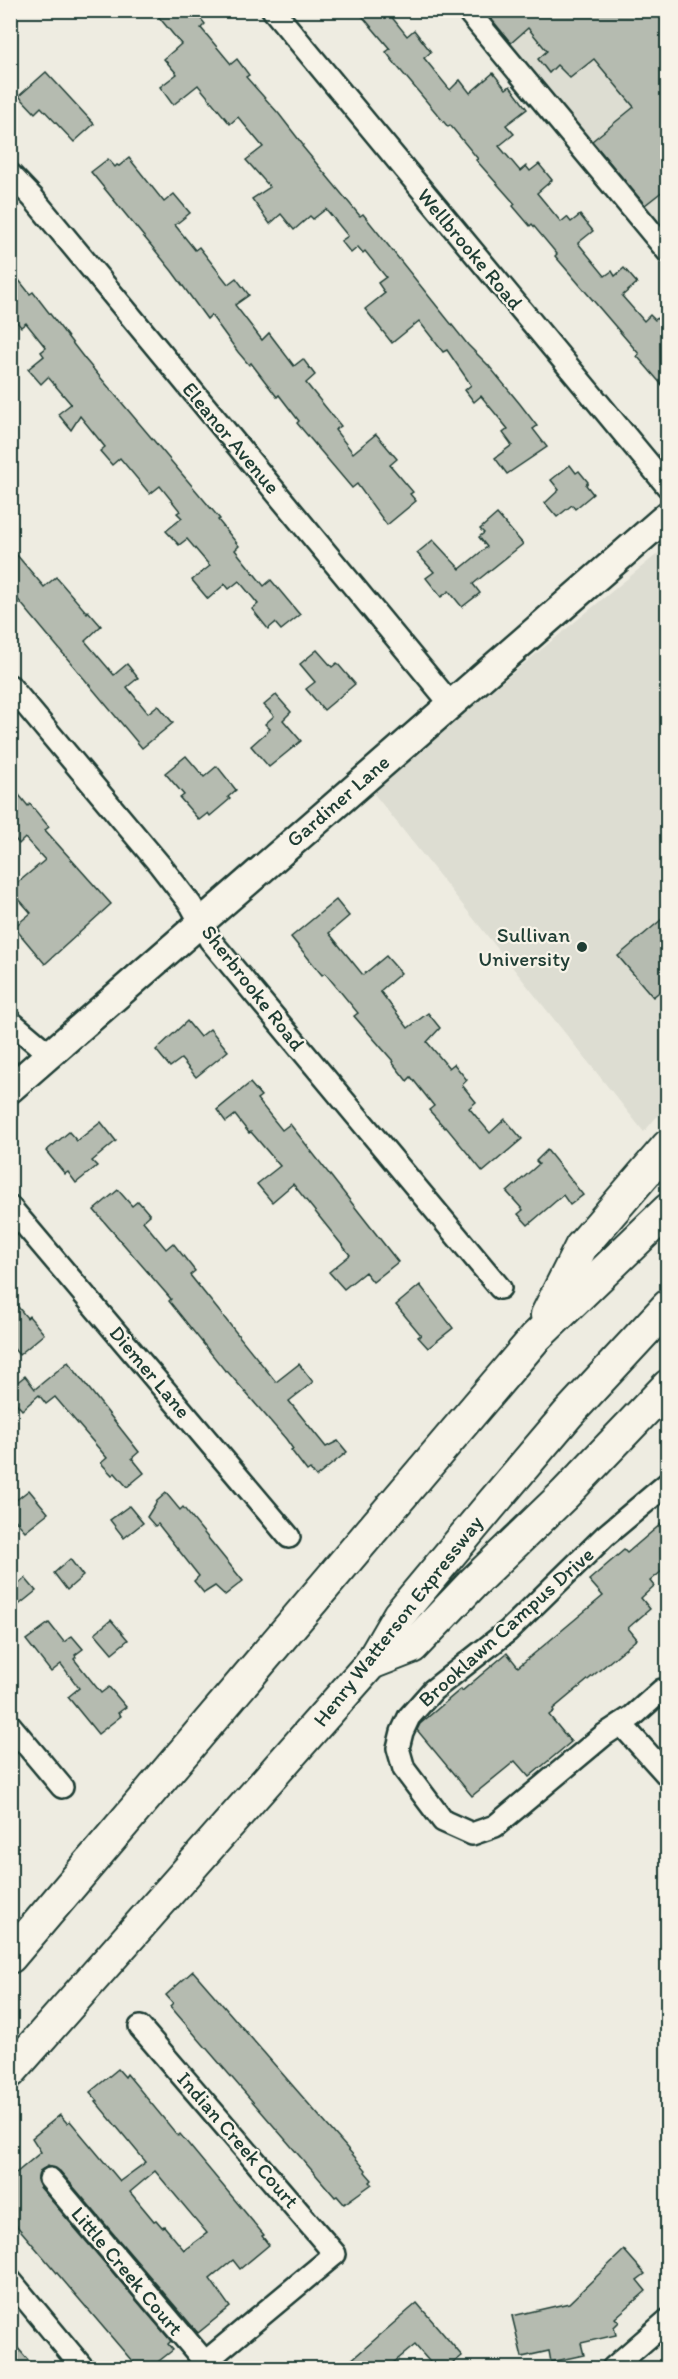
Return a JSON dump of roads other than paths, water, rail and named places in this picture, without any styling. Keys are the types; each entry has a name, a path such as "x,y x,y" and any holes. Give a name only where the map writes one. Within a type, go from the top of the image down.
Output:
{"highway":[{"path":"535,1338 581,1247 668,1146"},
{"path":"10,1957 535,1338 668,1210"},
{"name":"Henry Watterson Expressway","path":"10,2072 370,1663 399,1615 503,1490 568,1414 668,1306"},
{"path":"370,1663 412,1647 474,1582 565,1494 668,1386"}],"main road":[{"name":"Gardiner Lane","path":"10,1089 668,515"}],"street":[{"name":"Wellbrooke Road","path":"273,10 668,487"},
{"path":"467,10 668,252"},
{"name":"Eleanor Avenue","path":"10,174 33,198 450,703"},
{"name":"Sherbrooke Road","path":"10,686 160,865 191,905 210,940 500,1288"},
{"path":"10,1021 49,1054"},
{"name":"Diemer Lane","path":"10,1207 289,1537"},
{"name":"Brooklawn Campus Drive","path":"662,1690 495,1826 472,1834 443,1821 404,1769 398,1748 409,1717 433,1690 508,1630 605,1536 668,1483"},
{"path":"621,1724 668,1776"},
{"path":"10,1725 62,1787"},
{"name":"Indian Creek Court","path":"140,2027 335,2254 201,2365"},
{"name":"Little Creek Court","path":"50,2179 201,2365"},
{"path":"10,2280 83,2368"},
{"path":"613,2368 668,2320"}],"place":[{"name":"Sullivan University","path":"582,947"}]}
